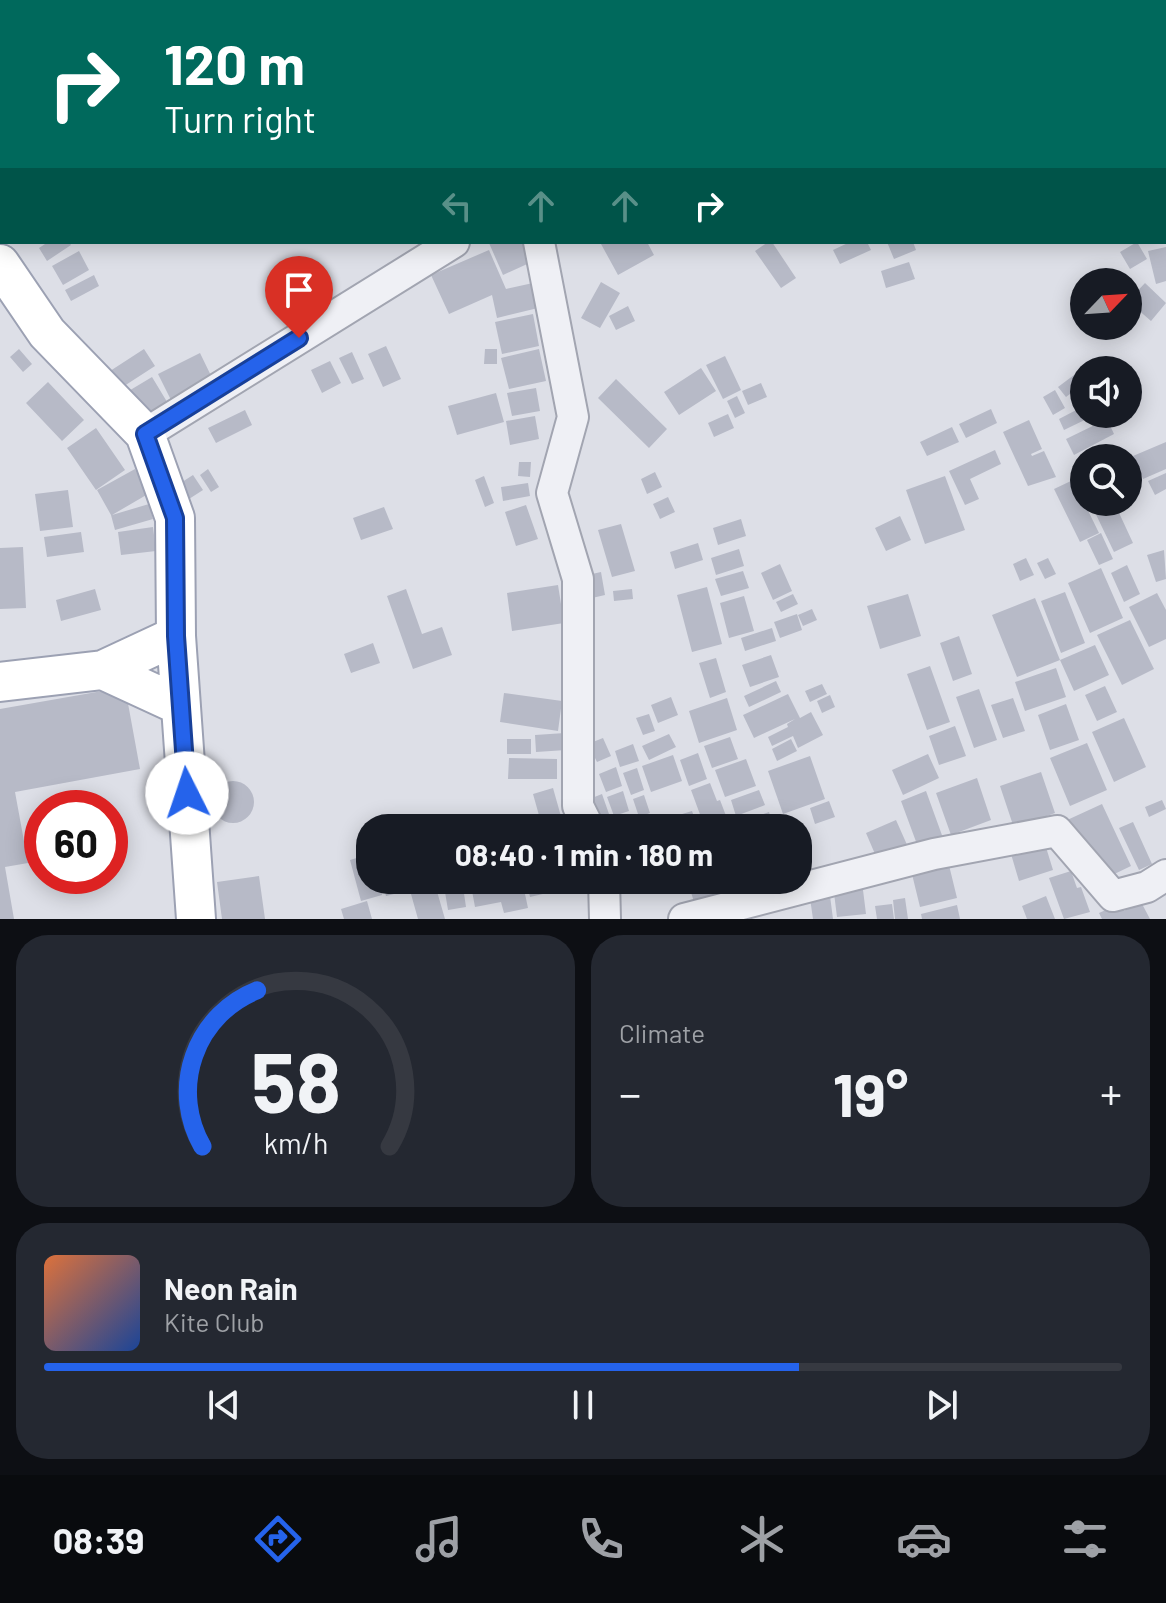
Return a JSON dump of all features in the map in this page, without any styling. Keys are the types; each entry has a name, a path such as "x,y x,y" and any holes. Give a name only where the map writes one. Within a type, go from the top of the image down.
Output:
{"main road":[{"path":"0,264 47,333 145,434 175,518 176,636 196,919"},
{"path":"0,682 103,670 176,636"},
{"path":"103,670 181,706"}],"street":[{"path":"145,434 451,244"},
{"path":"539,244 573,417 552,493 578,579 578,806 582,814"},
{"path":"684,919 741,912 934,854 1057,831 1113,896 1160,886"},
{"path":"604,894 605,919"}],"building":[{"path":"45,244 71,245 47,261 39,248"},
{"path":"489,244 528,244 536,260 503,275"},
{"path":"601,244 648,244 654,255 618,275"},
{"path":"765,244 773,244 796,278 781,288 755,251"},
{"path":"846,244 868,244 871,250 840,264 833,250"},
{"path":"888,244 914,244 916,250 894,259"},
{"path":"1138,244 1147,259 1129,268 1120,252"},
{"path":"1166,247 1166,281 1156,284 1148,251"},
{"path":"489,250 506,289 533,283 538,308 497,318 492,295 449,314 431,275"},
{"path":"79,251 89,270 63,285 52,266"},
{"path":"909,262 915,279 886,288 881,271"},
{"path":"94,275 99,286 71,301 65,290"},
{"path":"601,282 620,293 600,328 581,318"},
{"path":"1145,283 1166,303 1151,321 1142,313 1142,286"},
{"path":"628,306 635,321 616,330 609,316"},
{"path":"533,314 539,346 502,354 495,322"},
{"path":"386,346 401,379 383,387 368,354"},
{"path":"19,349 32,364 23,372 10,357"},
{"path":"144,349 155,366 118,390 107,373"},
{"path":"485,349 497,349 497,364 484,364"},
{"path":"539,349 546,381 509,389 501,358"},
{"path":"352,352 364,379 352,384 339,358"},
{"path":"200,353 216,386 174,406 158,374"},
{"path":"725,356 741,390 723,399 706,365"},
{"path":"330,361 341,383 322,393 311,370"},
{"path":"701,368 716,391 679,415 664,392"},
{"path":"152,377 175,415 145,433 122,395"},
{"path":"1070,378 1070,394 1066,397 1058,387"},
{"path":"616,379 667,429 649,448 598,398"},
{"path":"48,382 84,420 62,441 26,403"},
{"path":"761,383 767,397 748,405 742,391"},
{"path":"536,388 540,411 512,416 507,393"},
{"path":"1055,390 1065,408 1053,415 1043,397"},
{"path":"496,393 504,422 457,435 448,406"},
{"path":"737,396 745,413 735,418 727,401"},
{"path":"991,409 997,423 966,438 959,424"},
{"path":"245,410 252,425 216,443 208,428"},
{"path":"1070,413 1070,427 1064,430 1059,419"},
{"path":"728,414 734,428 714,437 708,423"},
{"path":"535,416 539,439 510,445 506,421"},
{"path":"1029,420 1042,449 1031,454 1044,451 1056,477 1028,486 1003,432"},
{"path":"952,427 959,442 927,456 920,442"},
{"path":"96,428 125,470 96,490 67,448"},
{"path":"1089,428 1111,428 1114,434 1095,444 1070,444 1070,447 1066,439"},
{"path":"1166,442 1166,469 1143,479 1142,452"},
{"path":"995,450 1001,464 970,479 979,499 965,505 949,471"},
{"path":"519,462 531,462 530,477 518,476"},
{"path":"135,469 148,494 112,515 149,504 153,519 115,530 111,515 97,490"},
{"path":"208,469 219,487 211,492 200,475"},
{"path":"655,472 662,487 647,494 641,479"},
{"path":"1166,473 1166,489 1155,495 1148,481"},
{"path":"193,475 203,490 189,499 179,484"},
{"path":"484,476 494,503 485,507 475,480"},
{"path":"945,476 965,530 925,544 906,490"},
{"path":"1070,481 1070,516 1091,516 1099,533 1080,542 1054,489"},
{"path":"528,483 530,496 503,501 501,487"},
{"path":"68,490 73,527 40,531 35,494"},
{"path":"668,497 675,512 660,519 653,504"},
{"path":"526,505 538,539 516,546 505,512"},
{"path":"384,507 393,529 361,540 353,518"},
{"path":"900,516 911,540 886,551 875,528"},
{"path":"1097,516 1120,516 1133,543 1114,552"},
{"path":"741,519 746,536 718,545 713,528"},
{"path":"621,524 635,571 612,577 598,530"},
{"path":"153,527 156,551 121,555 118,532"},
{"path":"81,532 84,552 47,557 44,537"},
{"path":"1101,533 1113,559 1099,565 1087,540"},
{"path":"698,543 703,560 675,569 670,552"},
{"path":"23,547 26,608 0,609 0,548"},
{"path":"739,549 744,566 716,575 711,558"},
{"path":"1164,550 1166,579 1156,582 1147,555"},
{"path":"1026,558 1034,575 1020,581 1013,564"},
{"path":"1048,558 1056,574 1045,579 1037,563"},
{"path":"780,564 792,591 773,600 761,573"},
{"path":"1127,565 1140,594 1124,602 1111,573"},
{"path":"1101,568 1123,618 1090,633 1068,583"},
{"path":"743,571 749,588 721,596 715,579"},
{"path":"601,572 605,595 579,601 574,578"},
{"path":"558,585 564,623 512,631 507,593"},
{"path":"707,587 722,644 692,652 677,595"},
{"path":"95,589 101,610 61,621 56,600"},
{"path":"406,589 422,634 442,627 452,655 413,669 387,596"},
{"path":"632,589 633,599 614,601 613,591"},
{"path":"1065,592 1085,643 1061,653 1041,601"},
{"path":"1157,593 1166,610 1166,639 1149,647 1129,607"},
{"path":"793,594 798,604 781,612 776,602"},
{"path":"908,594 921,636 880,649 867,606"},
{"path":"744,596 754,631 729,638 720,603"},
{"path":"1035,598 1060,660 1017,677 992,615"},
{"path":"812,609 817,620 803,626 798,615"},
{"path":"797,614 802,630 780,638 774,622"},
{"path":"1130,620 1154,669 1122,685 1097,635"},
{"path":"772,628 776,641 745,651 741,638"},
{"path":"959,636 972,674 953,681 940,643"},
{"path":"373,643 380,663 351,673 344,654"},
{"path":"1095,645 1109,675 1074,691 1060,660"},
{"path":"771,655 779,677 750,687 742,665"},
{"path":"716,658 726,692 710,698 699,663"},
{"path":"930,666 950,722 927,730 907,674"},
{"path":"1056,668 1066,697 1025,711 1015,682"},
{"path":"776,681 781,692 749,707 744,696"},
{"path":"822,684 827,694 810,702 805,691"},
{"path":"1105,686 1117,712 1097,721 1085,695"},
{"path":"125,687 140,769 15,792 24,841 24,864 5,867 14,919 0,919 0,709"},
{"path":"979,689 997,740 974,748 956,697"},
{"path":"504,693 562,701 558,731 500,722"},
{"path":"788,694 800,718 811,712 823,735 798,748 793,736 772,746 768,737 788,727 787,724 795,719 754,738 743,715"},
{"path":"830,695 835,707 822,713 817,701"},
{"path":"671,697 678,715 658,723 651,705"},
{"path":"727,698 737,730 699,743 689,711"},
{"path":"1013,698 1025,731 1003,738 991,705"},
{"path":"1066,704 1079,740 1050,750 1038,715"},
{"path":"649,714 655,731 643,735 636,718"},
{"path":"1124,718 1146,767 1114,782 1092,732"},
{"path":"955,726 966,756 939,765 929,736"},
{"path":"565,733 566,750 536,752 535,735"},
{"path":"669,734 676,747 649,760 642,746"},
{"path":"730,737 738,759 712,768 704,746"},
{"path":"603,738 611,756 597,762 588,744"},
{"path":"507,739 531,739 531,754 507,754"},
{"path":"791,739 797,751 777,761 772,749"},
{"path":"1087,743 1107,790 1070,806 1050,758"},
{"path":"633,744 639,761 620,767 615,751"},
{"path":"698,753 707,779 689,786 680,760"},
{"path":"928,754 939,778 903,795 892,770"},
{"path":"673,755 682,781 651,792 642,766"},
{"path":"810,756 825,799 783,814 768,771"},
{"path":"509,758 557,759 557,779 508,779"},
{"path":"746,759 756,786 725,797 715,770"},
{"path":"616,767 622,786 606,792 599,774"},
{"path":"637,768 644,790 631,795 623,773"},
{"path":"1041,772 1055,813 1014,828 1000,786"},
{"path":"977,778 991,820 951,835 936,793"},
{"path":"233,781 248,787 254,802 248,817 233,823 218,817 212,802 218,787"},
{"path":"710,783 725,814 700,814 691,790"},
{"path":"553,788 560,814 539,814 533,794"},
{"path":"759,790 765,805 735,814 731,800"},
{"path":"623,791 629,811 613,814 607,797"},
{"path":"926,791 943,838 918,847 901,801"},
{"path":"602,794 609,814 591,814 587,800"},
{"path":"644,795 650,813 638,814 633,799"},
{"path":"1162,800 1166,809 1149,817 1145,807"},
{"path":"829,801 835,817 815,824 810,808"},
{"path":"1102,804 1131,866 1104,879 1088,842 1077,847 1065,821"},
{"path":"896,820 908,847 878,861 866,833"},
{"path":"1133,822 1152,864 1139,870 1119,828"},
{"path":"1045,844 1053,870 1019,881 1011,854"},
{"path":"947,857 957,898 920,907 910,866"},
{"path":"356,858 356,882 350,860"},
{"path":"1071,871 1090,912 1064,919 1049,878"},
{"path":"259,876 265,919 222,919 217,882"},
{"path":"862,882 866,914 837,917 833,885"},
{"path":"829,888 833,919 813,919 809,894 812,891"},
{"path":"359,894 382,894 382,895 361,901"},
{"path":"411,894 438,894 445,919 418,919"},
{"path":"445,894 464,894 466,907 448,910"},
{"path":"473,894 525,894 528,908 504,913 501,902 475,907"},
{"path":"692,894 727,894 728,896 696,908"},
{"path":"1046,896 1055,919 1027,919 1022,906"},
{"path":"905,898 908,919 895,919 893,900"},
{"path":"1117,898 1124,911 1141,902 1150,919 1102,919 1099,913 1108,909"},
{"path":"367,901 372,919 344,919 341,909"},
{"path":"892,904 894,919 877,919 875,906"},
{"path":"957,905 960,919 922,919 921,914"}],"route":[{"path":"187,793 176,636 175,518 145,434 299,338"}]}
